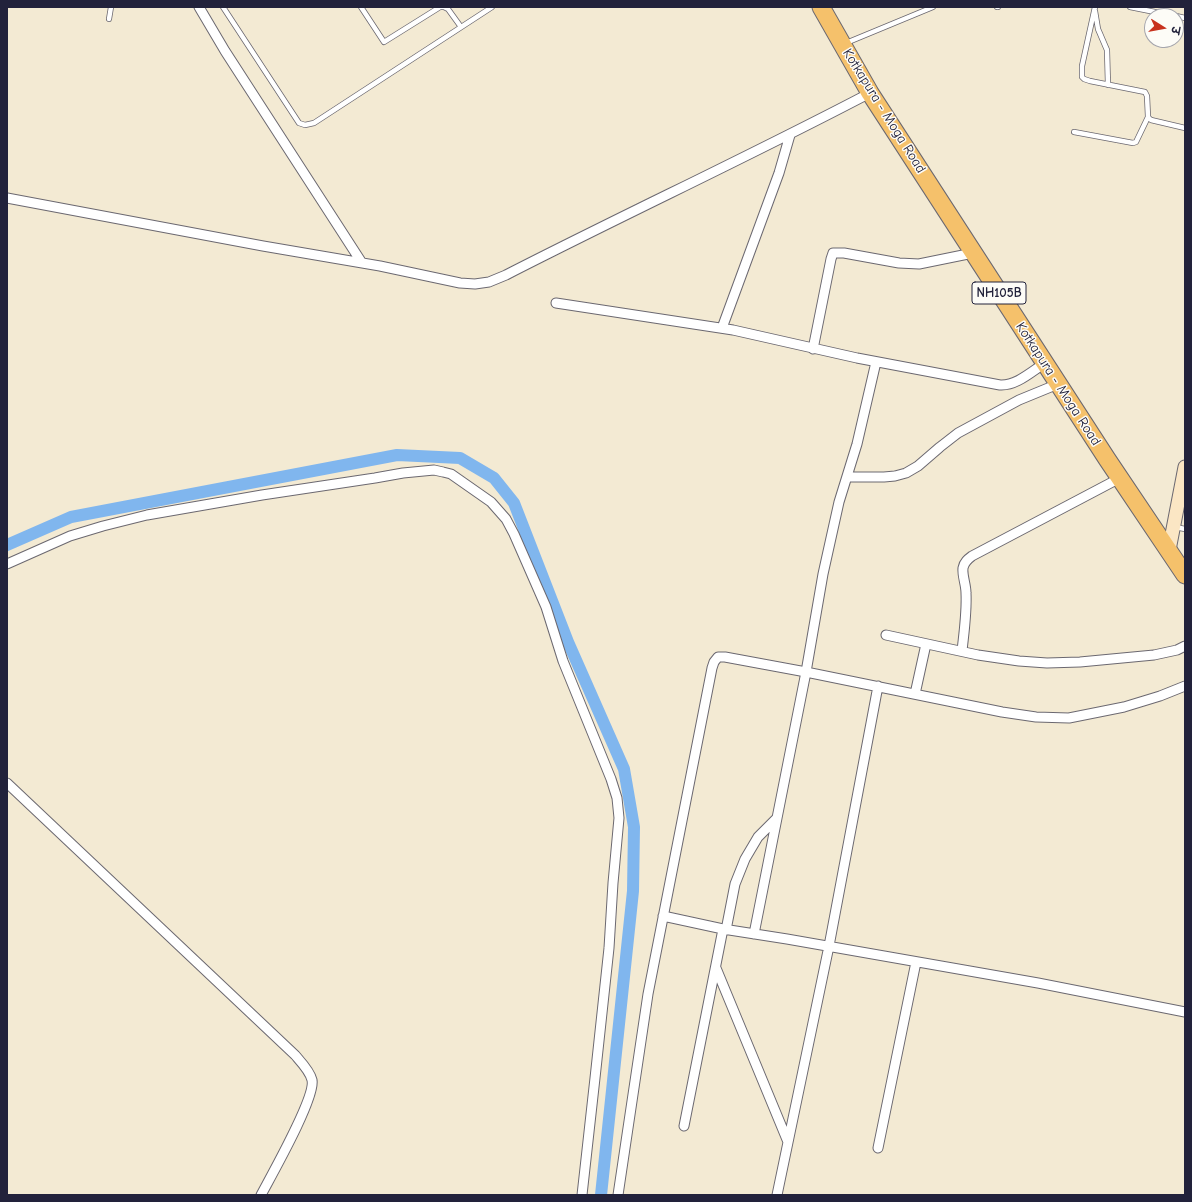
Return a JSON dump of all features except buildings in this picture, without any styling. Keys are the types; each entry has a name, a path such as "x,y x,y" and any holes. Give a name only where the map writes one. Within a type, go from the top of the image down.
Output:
{"highway":[{"name":"Kotkapura - Moga Road","path":"824,9 870,93 1058,384 1185,575"}],"street":[{"path":"199,7 225,51 362,263"},
{"path":"7,198 362,263 460,283 475,284 489,282 506,275 677,189 790,135 870,93"},
{"path":"722,328 779,173 790,135"},
{"path":"813,349 833,253 844,252 899,263 919,264 973,253"},
{"path":"556,303 722,328 876,362 1006,386 1013,384 1045,363"},
{"path":"754,934 806,672 823,574 839,502 857,444 876,362"},
{"path":"847,477 884,477 906,473 918,466 958,434 1019,400 1058,384"},
{"path":"1169,550 1179,528 1185,467"},
{"path":"7,564 70,536 147,515 403,473 434,470 451,474 491,502 506,519 538,587 546,606 563,661 611,779 617,798 619,818 608,948 582,1195"},
{"path":"962,651 966,604 963,566 966,561 972,556 1120,478"},
{"path":"886,635 1019,661 1047,663 1080,662 1154,655 1177,650 1185,646"},
{"path":"915,694 926,644"},
{"path":"618,1195 648,994 714,662 718,657 806,672 1002,712 1036,717 1068,718 1124,707 1160,696 1185,686"},
{"path":"777,1195 829,946 878,686"},
{"path":"7,783 295,1055 308,1070 312,1080 312,1091 306,1107 261,1195"},
{"path":"684,1126 724,929 735,884 758,837 777,818"},
{"path":"663,916 724,929 787,938 1185,1012"},
{"path":"878,1148 916,962"},
{"path":"716,968 788,1142"}],"lane":[{"path":"109,19 111,7"},
{"path":"223,7 292,113 299,123 305,125 314,123 492,7"},
{"path":"361,7 384,42 440,7 448,9 461,27"},
{"path":"843,44 933,7"},
{"path":"1130,7 1144,10"},
{"path":"1094,8 1098,29 1108,50 1108,84"},
{"path":"1074,132 1133,143 1136,142 1148,117 1147,96 1145,92 1084,79 1082,77 1081,74 1094,8"},
{"path":"1148,117 1154,121 1185,128"}],"waterway":[{"path":"7,545 71,517 397,455 460,458 494,478 514,503 568,642 624,769 634,827 633,891 601,1195"}]}
